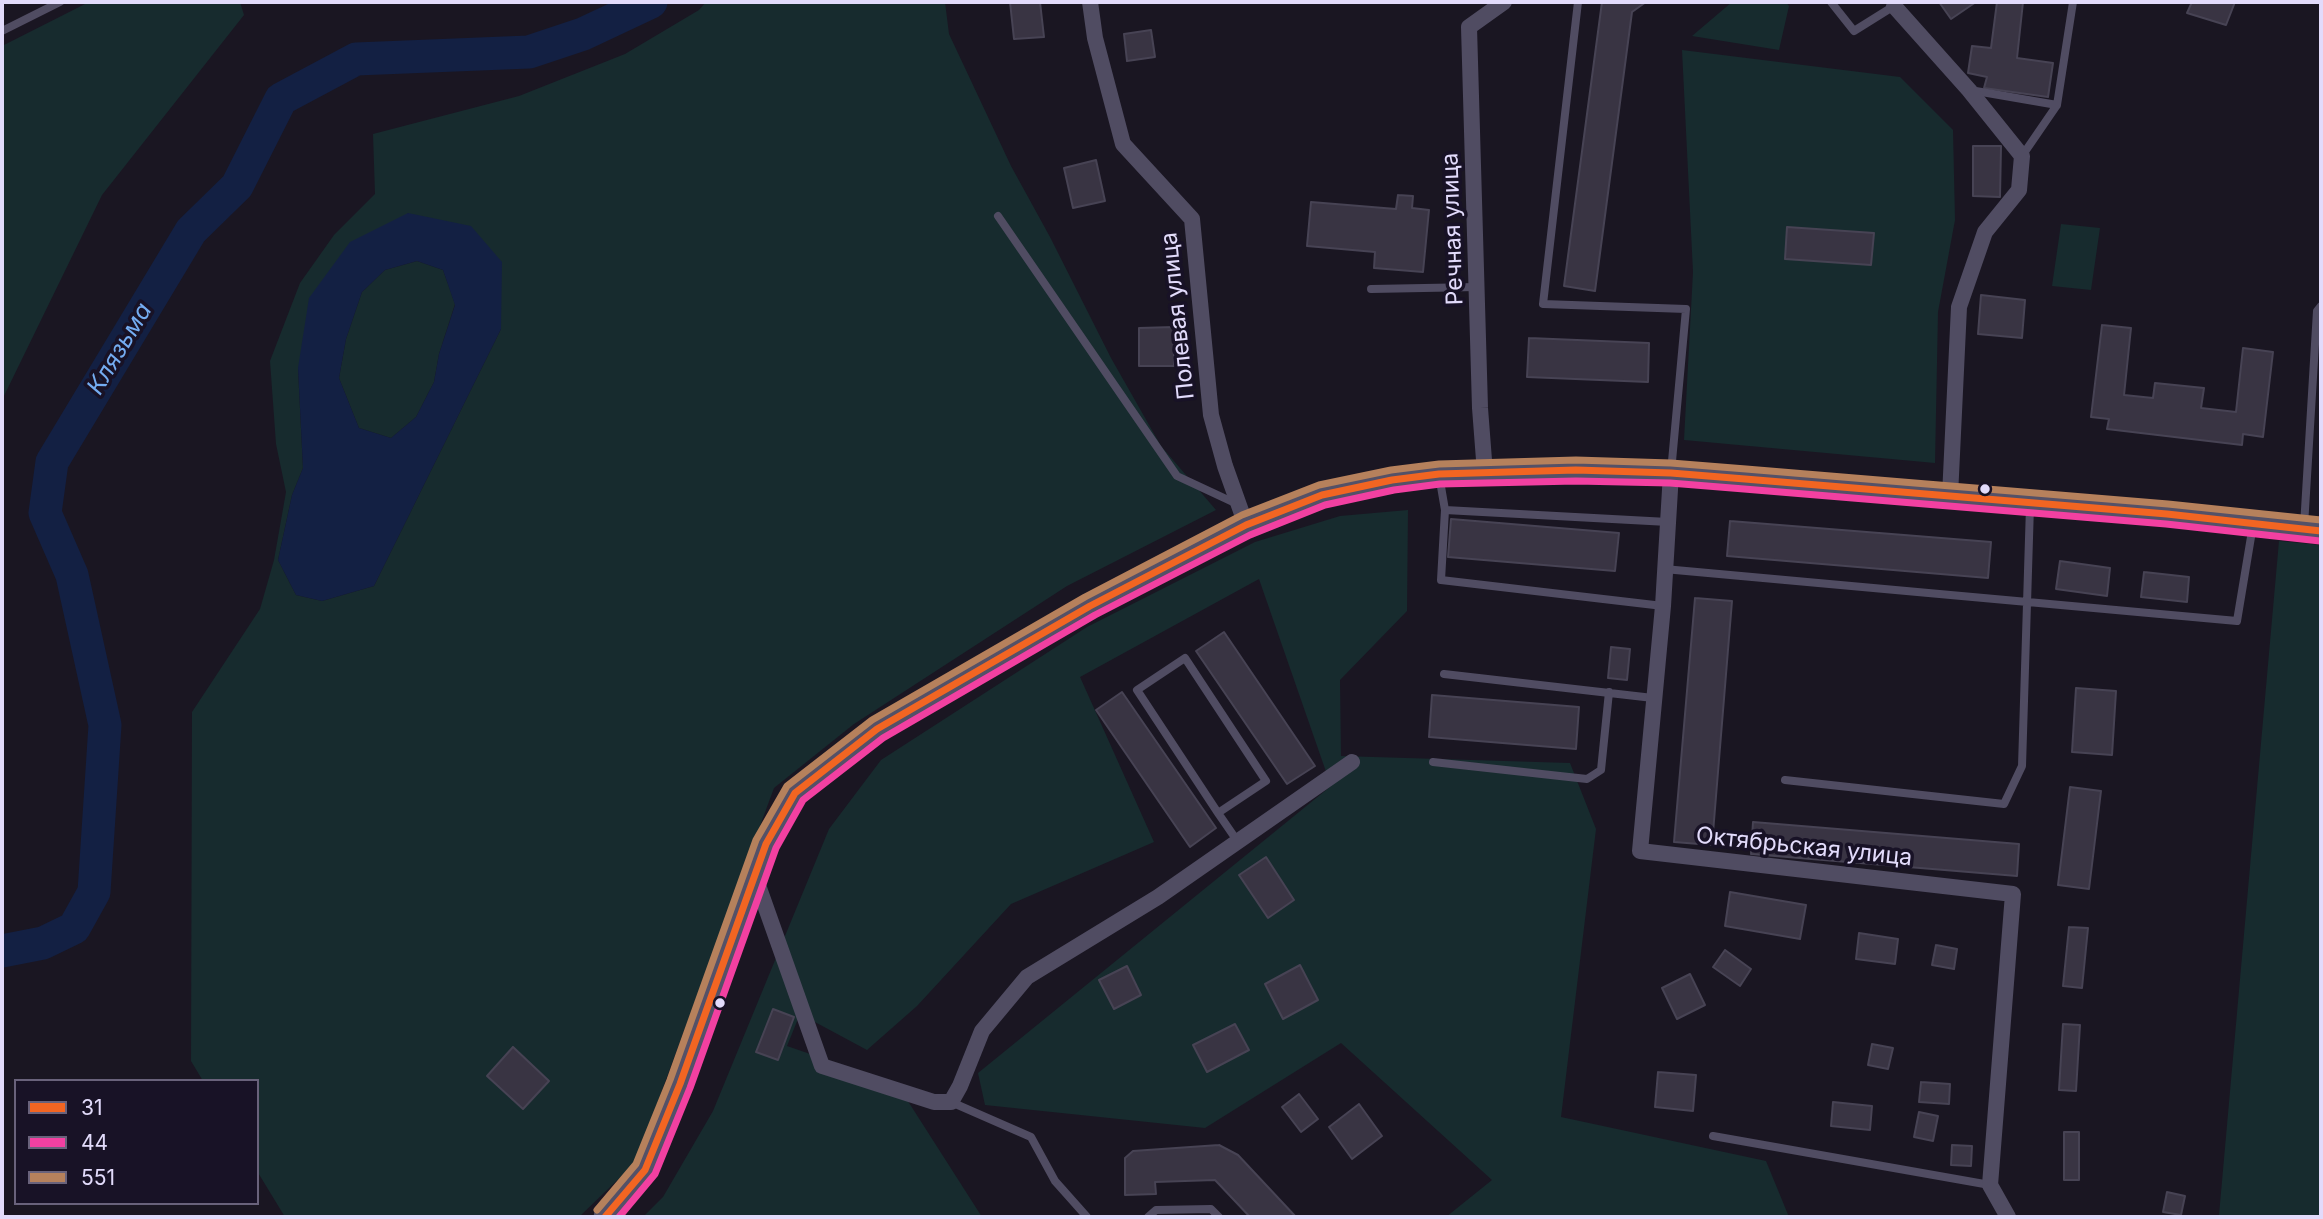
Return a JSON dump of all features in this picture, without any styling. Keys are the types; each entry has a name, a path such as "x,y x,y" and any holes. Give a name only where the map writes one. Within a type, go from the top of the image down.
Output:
{"main road":[{"path":"605,1217 645,1170 680,1084 754,874 766,844 795,793 877,729 1243,515 1392,480 1439,474 1576,470 1671,473 2030,502 2313,530"}],"street":[{"name":"Полевая улица","path":"1090,2 1095,38 1123,144 1192,219 1211,415 1225,466 1243,515"},
{"name":"Речная улица","path":"1485,473 1469,27 1504,2"},
{"path":"1894,6 1969,90 2022,156 2019,190 1986,232 1959,307 1950,496"},
{"name":"Октябрьская улица","path":"1671,473 1640,851 2013,894 1990,1185"},
{"path":"754,874 821,1066 934,1102 951,1102 982,1031 1027,977 1158,897 1352,762"},
{"path":"1990,1185 2008,1217"}],"lane":[{"path":"2,31 60,2"},
{"path":"1578,2 1543,304 1686,310 1671,473"},
{"path":"1831,2 1854,31 1894,6"},
{"path":"2022,156 2057,105 2073,2"},
{"path":"1969,90 2057,105"},
{"path":"998,216 1177,476 1243,515"},
{"path":"1371,289 1477,287"},
{"path":"2313,530 2316,311 2321,306"},
{"path":"1439,474 1445,510 1441,580 1662,606"},
{"path":"1785,780 2004,804 2022,766 2030,502"},
{"path":"1445,510 1668,522"},
{"path":"1664,569 2237,621 2253,523"},
{"path":"1219,813 1266,781 1185,658 1137,690 1238,842"},
{"path":"1444,674 1653,698"},
{"path":"1433,762 1587,779 1601,770 1609,692"},
{"path":"951,1102 1031,1137 1055,1181 1087,1217"},
{"path":"1713,1136 1990,1185"},
{"path":"1148,1217 1156,1210 1211,1209 1219,1217"}],"green space":[{"path":"89,2 240,2 244,15 102,195 2,400 2,46"},
{"path":"706,2 945,2 949,34 1011,166 1111,358 1161,446 1216,510 1067,586 854,724 774,788 635,1163 579,1217 285,1217 259,1174 259,1079 202,1079 191,1061 192,712 260,609 274,560 286,492 276,444 270,361 300,283 334,235 375,194 373,134 519,96 625,54 699,10","holes":["408,213 501,329 374,586 322,601 296,595 278,560 292,495 303,468 298,368"]},
{"path":"1732,2 1786,2 1789,6 1779,50 1692,36"},
{"path":"1682,50 1900,77 1953,130 1955,220 1938,312 1935,463 1684,440 1693,272"},
{"path":"2061,224 2100,228 2091,290 2052,286"},
{"path":"417,261 443,270 455,304 439,354 434,382 416,417 391,438 359,428 339,378 346,339 362,292 385,270"},
{"path":"1408,510 1407,611 1340,680 1341,756 1570,763 1596,829 1561,1117 1766,1161 1789,1217 1446,1217 1492,1180 1341,1043 1205,1128 985,1105 978,1073 1331,786 1259,579 1080,677 1154,842 1011,904 917,1006 867,1050 800,1014 787,1046 897,1084 982,1217 643,1217 663,1197 713,1111 829,829 881,760 1087,627 1255,542 1340,516"},
{"path":"2279,541 2321,545 2321,1217 2219,1215"}],"water":[{"path":"408,213 471,226 502,262 501,329 374,586 322,601 296,595 278,560 292,495 303,468 298,368 309,298 350,242","holes":["417,261 443,270 455,305 439,354 434,382 416,417 391,438 359,428 339,378 346,339 362,292 385,270"]}],"building":[{"path":"1010,2 1040,2 1044,37 1014,39"},
{"path":"1602,2 1646,2 1632,12 1595,291 1564,286"},
{"path":"1939,2 1976,2 1951,19"},
{"path":"1997,2 2023,2 2017,58 2053,63 2048,97 1984,88 1987,77 1968,73 1972,46 1991,48"},
{"path":"2192,2 2235,2 2226,25 2187,13"},
{"path":"1151,30 1155,57 1127,61 1124,34"},
{"path":"1973,146 2001,146 2000,197 1973,196"},
{"path":"1096,160 1105,201 1073,208 1064,168"},
{"path":"1398,195 1413,196 1412,208 1429,210 1423,272 1374,268 1375,252 1307,246 1311,202 1396,209"},
{"path":"1787,227 1874,233 1871,265 1785,259"},
{"path":"1981,295 2025,300 2022,338 1978,334"},
{"path":"2102,325 2131,328 2124,395 2153,398 2155,383 2204,388 2201,408 2236,412 2243,348 2273,352 2263,437 2243,434 2242,445 2107,429 2109,419 2091,417"},
{"path":"1174,327 1174,366 1139,366 1139,328"},
{"path":"1529,338 1649,343 1648,382 1527,377"},
{"path":"1451,519 1619,533 1615,571 1448,557"},
{"path":"1730,521 1991,542 1988,578 1727,556"},
{"path":"2060,561 2110,568 2107,596 2056,589"},
{"path":"2144,572 2189,577 2187,602 2141,597"},
{"path":"1695,598 1732,601 1712,845 1674,842"},
{"path":"1224,632 1315,766 1287,784 1196,651"},
{"path":"1611,647 1630,649 1627,680 1608,678"},
{"path":"2076,688 2116,691 2112,755 2072,752"},
{"path":"1122,692 1216,828 1190,847 1096,710"},
{"path":"1432,695 1579,707 1576,749 1429,737"},
{"path":"2070,787 2101,791 2089,889 2058,885"},
{"path":"1753,822 2019,844 2017,876 1751,854"},
{"path":"1266,857 1294,900 1268,918 1239,875"},
{"path":"1730,892 1806,905 1800,939 1725,926"},
{"path":"2069,927 2088,928 2082,988 2063,986"},
{"path":"1859,933 1898,939 1895,964 1856,959"},
{"path":"1936,945 1957,949 1954,969 1932,965"},
{"path":"1725,950 1751,969 1740,986 1713,967"},
{"path":"1300,965 1318,1000 1283,1019 1265,984"},
{"path":"1127,966 1141,995 1114,1009 1099,980"},
{"path":"1690,974 1705,1005 1677,1019 1662,988"},
{"path":"773,1009 794,1017 778,1060 756,1052"},
{"path":"1235,1024 1249,1050 1207,1072 1193,1045"},
{"path":"2063,1024 2080,1025 2076,1091 2059,1090"},
{"path":"1872,1044 1893,1048 1888,1069 1868,1065"},
{"path":"513,1047 549,1081 523,1109 487,1076"},
{"path":"1658,1072 1696,1075 1693,1111 1655,1107"},
{"path":"1921,1082 1950,1084 1949,1104 1919,1102"},
{"path":"1299,1094 1318,1119 1301,1132 1282,1107"},
{"path":"1833,1102 1872,1106 1870,1130 1831,1126"},
{"path":"1359,1104 1382,1136 1352,1159 1329,1127"},
{"path":"1919,1112 1938,1116 1933,1141 1914,1137"},
{"path":"2064,1132 2079,1132 2079,1180 2064,1180"},
{"path":"1219,1145 1238,1155 1296,1217 1250,1217 1215,1180 1155,1182 1156,1194 1125,1195 1125,1158 1133,1151"},
{"path":"1952,1145 1972,1146 1971,1166 1951,1165"},
{"path":"2167,1192 2185,1196 2181,1215 2163,1212"}],"waterway":[{"name":"Клязьма","path":"2,951 43,943 74,928 94,892 105,725 72,575 45,513 52,462 191,231 237,186 281,99 356,59 529,52 583,34 651,2"}],"transit line":[{"name":"551","path":"597,1210 636,1164 670,1080 756,840 787,786 872,720 1085,597 1242,515 1319,485 1391,470 1439,464 1576,460 1746,469 2168,504 2321,520"},
{"name":"31","path":"605,1217 645,1170 680,1084 766,844 795,793 877,729 1090,606 1246,525 1322,495 1392,480 1439,474 1576,470 1745,479 2167,514 2321,531"},
{"name":"44","path":"619,1217 655,1174 690,1088 776,848 803,800 883,738 1095,615 1250,535 1325,505 1394,490 1440,484 1576,481 1670,483 2166,524 2320,541"}]}
